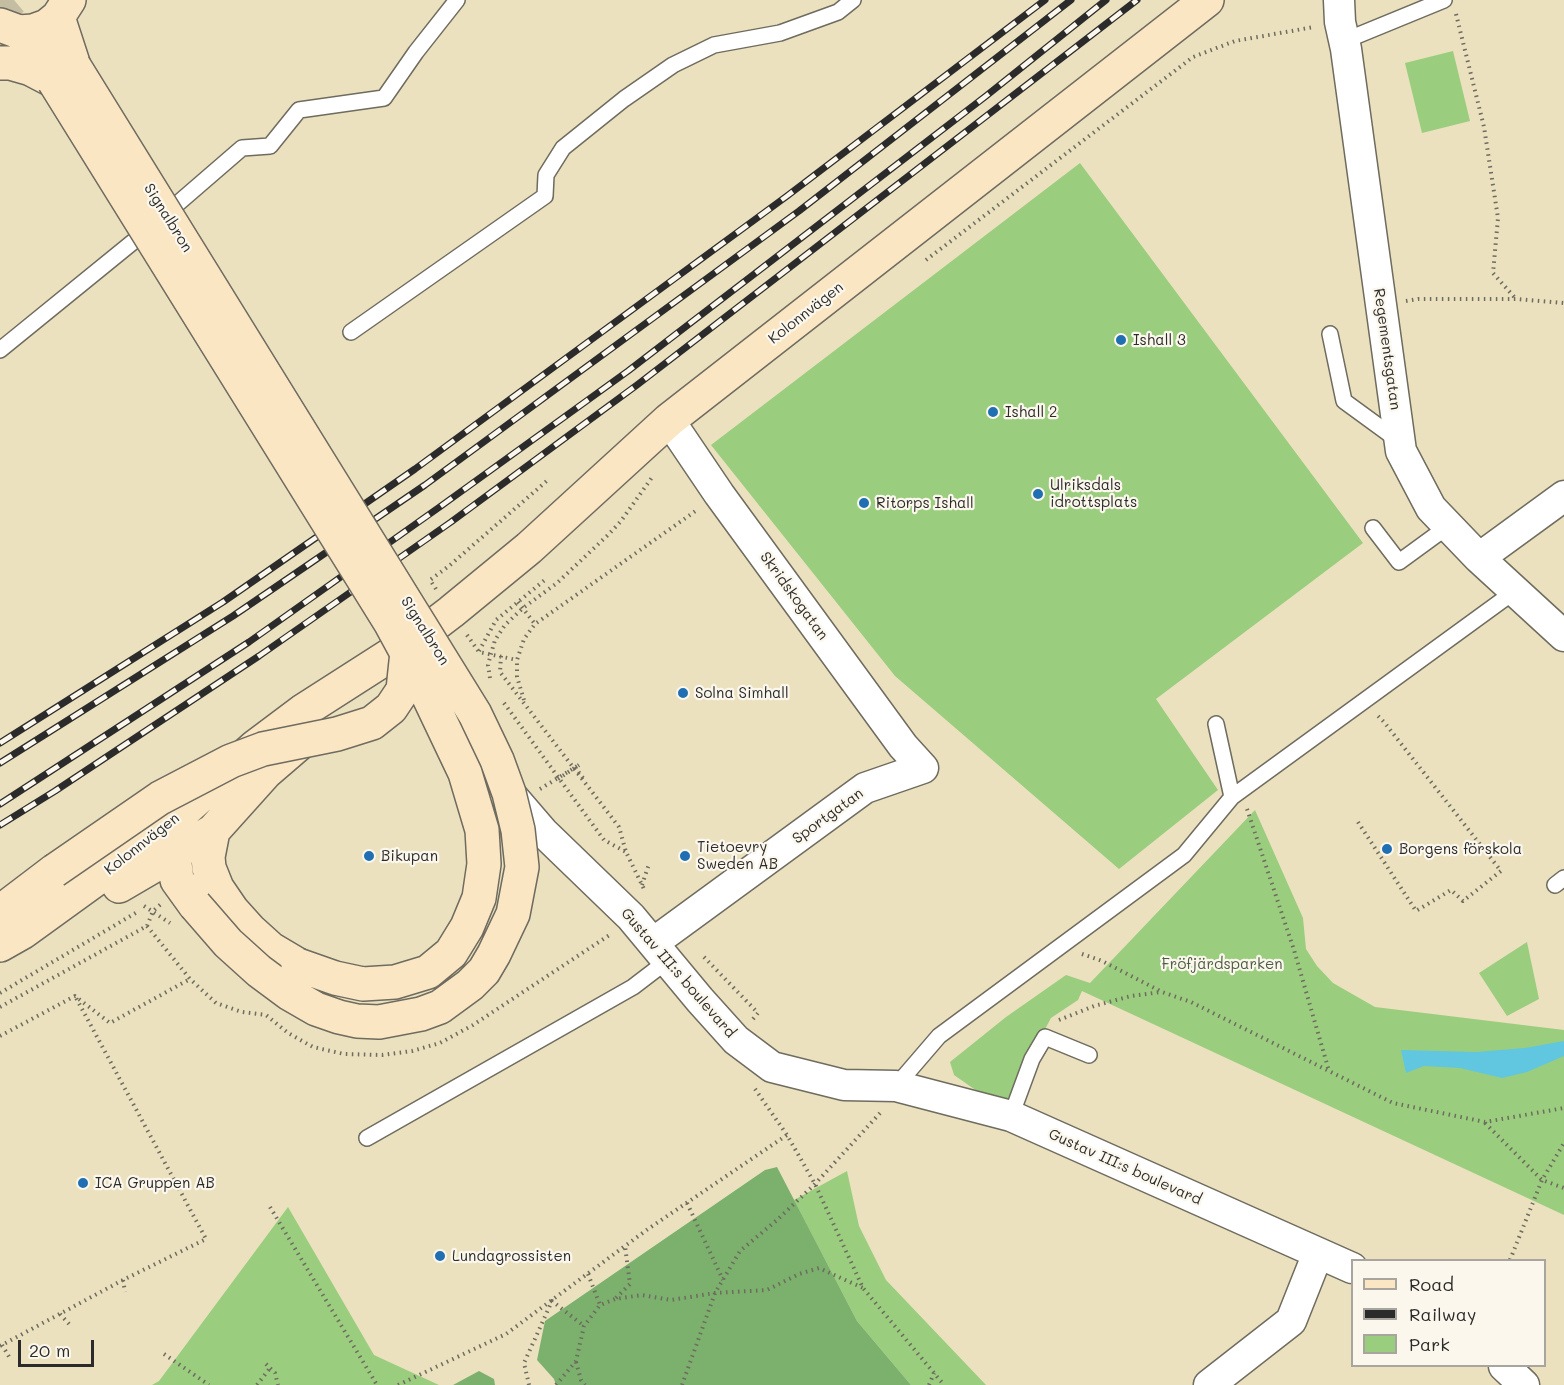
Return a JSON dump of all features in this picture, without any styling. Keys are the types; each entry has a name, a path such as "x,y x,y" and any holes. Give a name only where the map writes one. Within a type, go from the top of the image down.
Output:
{"street":[{"name":"Kolonnvägen","path":"8,930 158,835 255,747 303,711 412,645 1207,0"},
{"name":"Regementsgatan","path":"1339,0 1340,22 1332,33 1382,306 1401,451 1431,508 1447,527 1564,636"},
{"path":"5,28 33,31 47,26 64,8"},
{"name":"Signalbron","path":"64,8 74,66 475,714 497,759 518,830 522,867 520,879 513,914 494,954 484,971 470,985 440,1006 421,1014 379,1022 357,1021 316,1009 259,972 179,903"},
{"name":"Signalbron","path":"5,28 40,56 412,645 465,773 482,830 484,864 479,898 467,927 451,953 428,972 395,982 363,984 334,978 298,965 271,948 232,910 217,888 209,868 209,843 213,831"},
{"path":"0,63 31,69 54,81"},
{"name":"Skridskogatan","path":"677,431 719,494 903,746 923,768"},
{"path":"1479,558 1564,496"},
{"name":"Kolonnvägen","path":"98,903 130,878 213,831 266,772 291,749 369,693 412,645"},
{"path":"8,930 54,871 160,798 231,761 263,749 337,734 372,723 391,708 403,690 412,645"},
{"name":"Gustav III:s boulevard","path":"412,645 506,789 543,832 597,882 736,1040 772,1067 844,1084 896,1086 1011,1116 1351,1267"},
{"name":"Kolonnvägen","path":"179,903 174,855 179,841 221,792 255,747"},
{"name":"Sportgatan","path":"660,952 865,788 923,768"},
{"name":"Kolonnvägen","path":"8,930 71,916 98,903 165,888 176,892 179,903"},
{"path":"1209,1385 1292,1321 1318,1252"},
{"path":"1506,1367 1524,1385"}],"lane":[{"path":"0,350 139,237 242,148 270,146 299,110 384,98 416,52 457,0"},
{"path":"351,332 545,196 546,175 563,148 624,99 673,65 714,45 780,33 838,12 853,0"},
{"path":"1332,33 1444,0"},
{"path":"1330,334 1344,401 1392,436 1400,439"},
{"path":"1373,528 1399,562 1447,527"},
{"path":"896,1086 939,1036 1184,855 1237,794 1515,591"},
{"path":"1216,724 1237,794"},
{"path":"367,1138 633,987 660,952"},
{"path":"1011,1116 1032,1059 1045,1036 1089,1055"}],"path":[{"path":"1456,12 1484,127 1498,218 1492,273 1516,299"},
{"path":"920,264 1193,57 1235,41 1332,33"},
{"path":"1382,306 1418,299 1516,299 1564,303"},
{"path":"491,682 488,665 495,640 505,625 556,583 621,521 660,465 677,431"},
{"path":"430,580 549,479"},
{"path":"526,705 517,677 517,660 524,639 535,624 719,494"},
{"path":"517,660 479,652 496,620 546,579"},
{"path":"518,602 535,624"},
{"path":"500,698 604,840 626,852 619,826 576,767 500,672 501,656"},
{"path":"477,666 488,665"},
{"path":"1358,822 1416,911 1451,890 1463,901 1501,871 1384,722 1363,702"},
{"path":"558,779 576,767"},
{"path":"576,767 584,778"},
{"path":"540,789 576,767"},
{"path":"1237,794 1294,950 1329,1071"},
{"path":"642,885 650,864"},
{"path":"0,993 127,919 151,899"},
{"path":"144,906 153,911 179,903"},
{"path":"0,1007 147,926 153,911"},
{"path":"1059,947 1102,961 1162,992 1191,1002 1393,1103 1485,1122 1564,1108"},
{"path":"75,996 110,1023 190,979"},
{"path":"1045,1036 1052,1024 1065,1017 1131,996 1162,992"},
{"path":"0,1036 75,996"},
{"path":"10,1360 1,1346 123,1280 206,1239 75,996"},
{"path":"752,1086 787,1135 815,1184 863,1288 944,1385"},
{"path":"682,1385 715,1293 740,1251 815,1184 885,1108 896,1086"},
{"path":"1485,1122 1542,1180 1564,1188"},
{"path":"398,1385 506,1334 625,1246 787,1135"},
{"path":"1510,1259 1542,1180 1564,1143"},
{"path":"687,1203 724,1280"},
{"path":"270,1207 377,1385"},
{"path":"615,1299 630,1284 625,1246"},
{"path":"556,1385 576,1361 584,1326 600,1305 615,1299 642,1295 671,1300 715,1293 767,1290 799,1274 819,1268 863,1288"},
{"path":"588,1274 600,1305"},
{"path":"123,1280 125,1292"},
{"path":"552,1301 584,1326"},
{"path":"529,1385 524,1363 552,1301"},
{"path":"60,1314 69,1324"},
{"path":"164,1354 209,1385"},
{"path":"576,1361 581,1380 585,1385"},
{"path":"257,1385 268,1366 275,1374 278,1385"},
{"path":"928,1385 934,1373"}],"green space":[{"path":"1453,51 1470,121 1422,133 1405,63"},
{"name":"Ulriksdals idrottsplats","path":"1080,163 1363,543 1156,699 1218,790 1119,869 895,676 711,445"},
{"name":"Fröfjärdsparken","path":"1255,810 1303,918 1306,949 1317,966 1333,983 1375,1007 1564,1030 1564,1215 1082,991 1078,1000 1051,1018 1007,1100 977,1091 954,1075 950,1062 1006,1017 1066,975 1090,983"},
{"path":"1527,942 1539,999 1507,1016 1479,973"},
{"path":"777,1167 857,1321 911,1385 556,1385 554,1379 537,1360 545,1321 765,1170"},
{"path":"847,1171 859,1226 886,1280 986,1385 911,1385 857,1321 794,1200"},
{"path":"288,1207 374,1355 439,1385 152,1385 159,1381"},
{"path":"479,1371 494,1379 495,1385 453,1385"}],"water":[{"path":"1564,1041 1564,1056 1527,1072 1502,1078 1460,1068 1424,1066 1406,1073 1401,1050 1476,1052 1525,1048"}],"tunnel":[{"path":"0,12 14,0"}],"railway":[{"path":"0,743 223,602 415,469 787,196 1045,0"},
{"path":"0,763 233,616 425,485 799,211 1071,0"},
{"path":"0,804 249,642 628,371 986,96 1106,0"},
{"path":"0,825 259,656 451,522 637,385 1137,0"}],"place":[{"name":"Ishall 3","path":"1121,340"},
{"name":"Ishall 2","path":"993,412"},
{"name":"Ulriksdals idrottsplats","path":"1038,494"},
{"name":"Ritorps Ishall","path":"864,503"},
{"name":"Solna Simhall","path":"683,693"},
{"name":"Borgens förskola","path":"1387,849"},
{"name":"Bikupan","path":"369,856"},
{"name":"Tietoevry Sweden AB","path":"685,856"},
{"name":"ICA Gruppen AB","path":"83,1183"},
{"name":"Lundagrossisten","path":"440,1256"}]}
